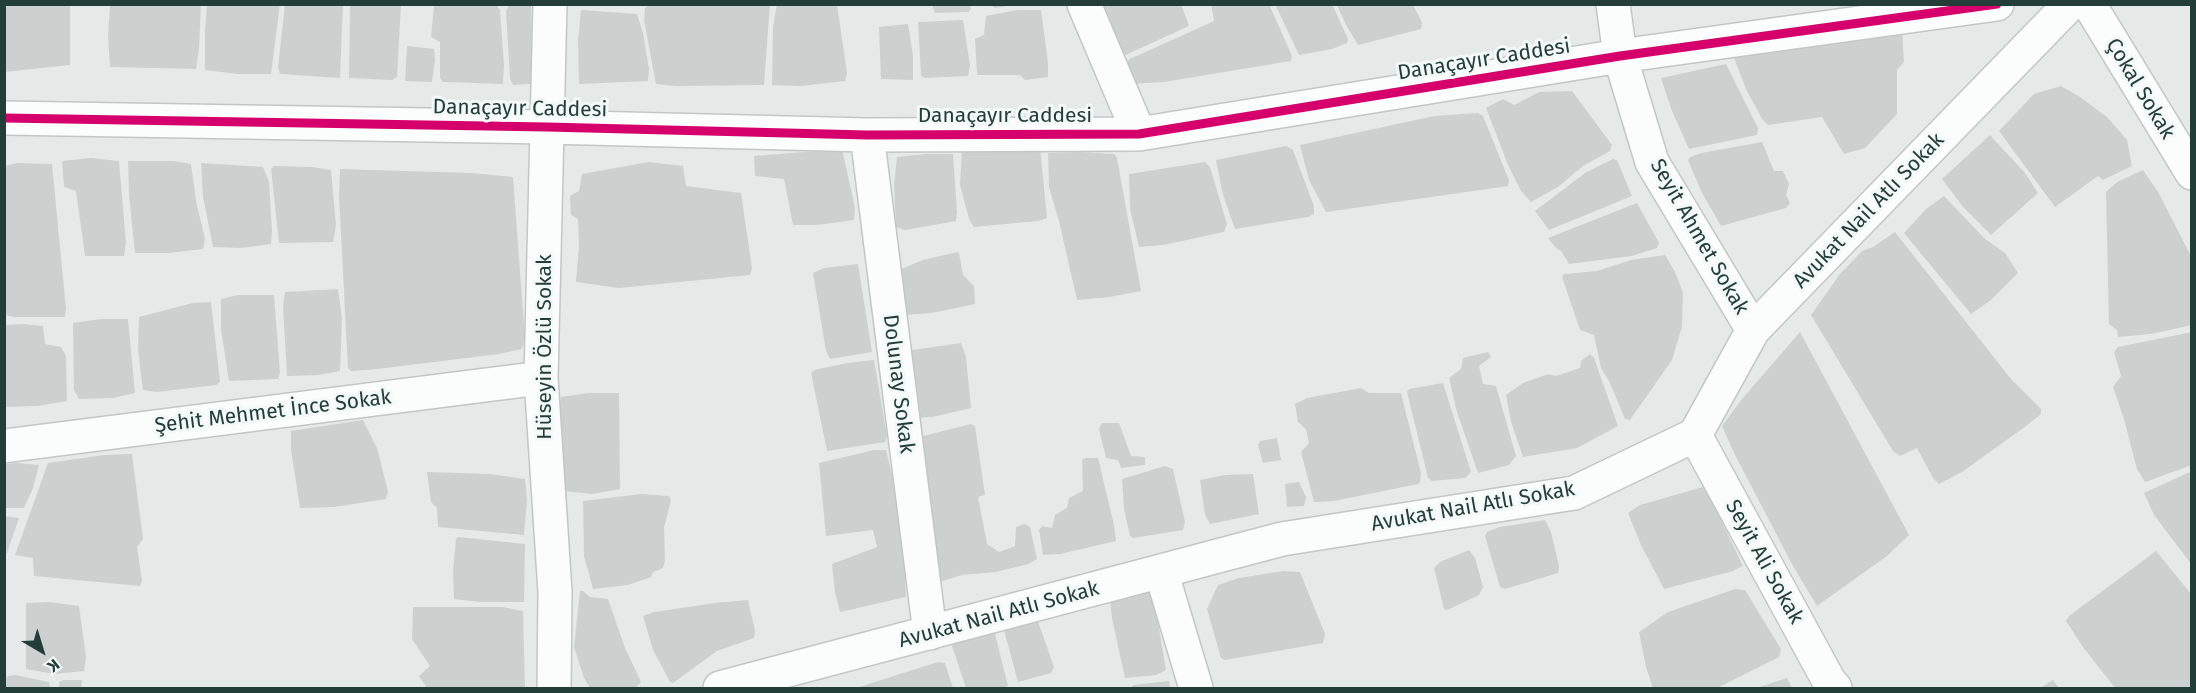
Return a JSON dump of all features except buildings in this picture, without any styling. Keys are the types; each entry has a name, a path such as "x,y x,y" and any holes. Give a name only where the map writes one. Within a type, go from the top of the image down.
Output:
{"street":[{"name":"Hüseyin Özlü Sokak","path":"550,4 541,378 555,592 554,688"},
{"path":"1084,4 1139,134"},
{"name":"Seyit Ahmet Sokak","path":"1613,4 1620,56 1652,162 1753,330"},
{"name":"Danaçayır Caddesi","path":"4,118 867,135 1139,134 1620,56 1997,4"},
{"name":"Avukat Nail Atlı Sokak","path":"720,688 1282,539 1574,493 1695,435 1753,330 2070,4"},
{"name":"Çokal Sokak","path":"2089,4 2192,173"},
{"name":"Dolunay Sokak","path":"867,135 930,633"},
{"name":"Şehit Mehmet İnce Sokak","path":"4,446 541,378"},
{"name":"Seyit Ali Sokak","path":"1695,435 1835,688"},
{"path":"1161,572 1196,688"}],"cycle path":[{"path":"4,118 867,135 1139,134 1620,56 1997,4"}]}
